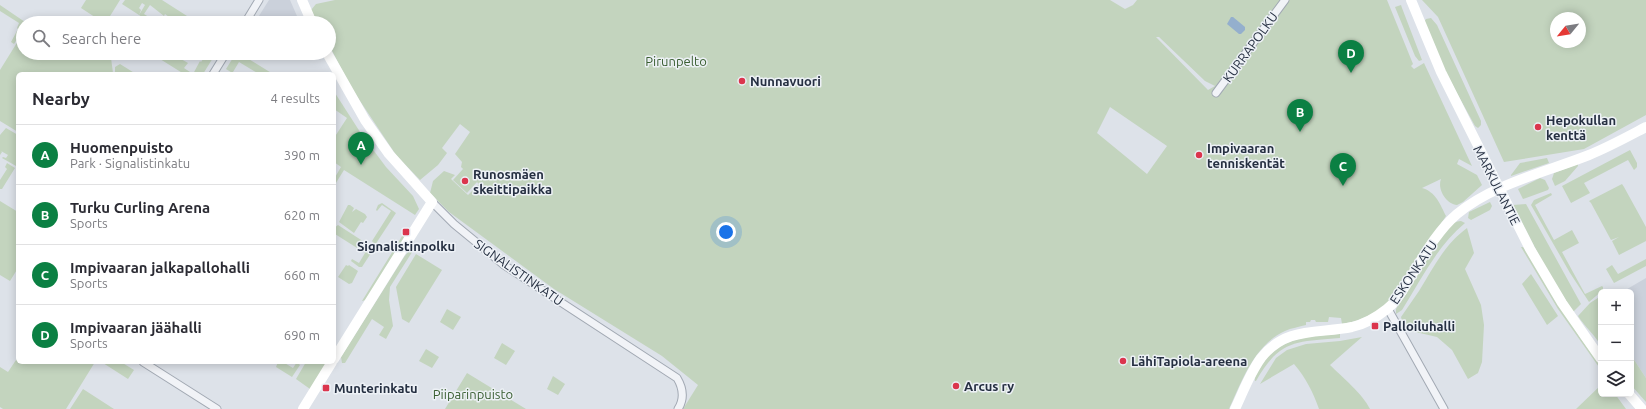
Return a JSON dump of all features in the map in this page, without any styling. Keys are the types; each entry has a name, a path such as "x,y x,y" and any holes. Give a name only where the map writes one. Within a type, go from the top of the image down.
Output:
{"street":[{"path":"249,16 259,0"},
{"path":"302,0 309,16"},
{"name":"KURRAPOLKU","path":"1216,93 1285,0"},
{"name":"MARKULANTIE","path":"1411,0 1441,72 1499,189 1549,282 1598,355"},
{"path":"214,72 222,60"},
{"name":"SIGNALISTINKATU","path":"331,60 359,109 389,154 432,202 454,224 504,265 677,378 683,391 678,409"},
{"name":"ESKONKATU","path":"1234,409 1257,364 1276,344 1288,337 1303,332 1341,329 1358,325 1373,319 1388,309 1397,298 1438,235 1463,209 1499,189 1595,153 1646,127"},
{"path":"336,356 432,202"},
{"path":"1388,309 1444,409"},
{"path":"146,364 217,409"},
{"path":"303,409 331,364"},
{"path":"1632,397 1642,409"}],"shaded area":[{"path":"269,0 290,0 297,16 259,16"},
{"path":"1646,278 1646,378 1634,360 1634,289 1627,289"}],"green space":[{"path":"86,0 120,0 110,16 93,16 81,8"},
{"path":"125,0 162,0 187,16 168,16 165,14 164,16 150,5 144,14 147,16 141,16 139,15 122,4","holes":["142,3 145,5 139,15 141,10 139,8"]},
{"name":"Pirunpelto","path":"335,0 1110,0 1125,9 1133,5 1137,0 1387,0 1413,64 1411,66 1414,69 1424,63 1472,166 1459,159 1457,164 1477,175 1482,185 1463,202 1457,205 1449,202 1443,195 1440,187 1441,179 1422,188 1434,195 1446,216 1393,296 1377,312 1356,321 1342,324 1341,318 1329,317 1328,322 1316,322 1315,320 1311,320 1310,322 1306,322 1306,325 1287,330 1274,337 1257,354 1250,365 1229,409 683,409 698,385 662,356 554,289 449,212 430,193 433,181 444,171 455,175 451,179 468,195 479,184 461,167 462,162 455,154 470,132 460,124 442,148 447,153 438,165 420,180 396,155 352,89 336,58 336,16 314,16 311,10 316,4","holes":["1156,37 1159,37 1205,81 1215,86 1208,90","1110,107 1167,146 1147,174 1097,133"]},
{"path":"1422,0 1646,0 1646,115 1584,149 1504,162 1438,17"},
{"path":"0,5 16,16 16,21 0,11"},
{"path":"1401,5 1422,60 1419,61 1415,56 1395,7"},
{"path":"1431,18 1437,25 1481,121 1481,125 1478,128 1475,126 1446,73 1424,22 1426,19"},
{"path":"16,33 16,41 14,44 11,42"},
{"path":"16,44 16,60 111,60 113,72 16,72 16,131 0,121 0,70"},
{"path":"162,60 183,60 188,63 184,68 190,72 181,72"},
{"path":"202,60 212,60 204,72 194,72 200,61 201,62"},
{"path":"232,60 250,60 270,72 256,72 239,62 233,72 226,69"},
{"path":"120,64 133,72 115,72 115,67"},
{"path":"336,95 362,135 386,167 413,196 419,209 415,215 344,170 336,183 336,176 341,167 336,163 336,135 347,118 336,110"},
{"path":"6,128 16,134 16,166 2,158 6,158 8,155 1,151 2,152 0,155 0,135"},
{"path":"1630,150 1637,163 1637,167 1634,170 1628,160 1584,183 1590,193 1571,203 1562,186"},
{"path":"1547,158 1549,163 1511,176 1520,163"},
{"path":"7,163 15,168 2,189 0,189 0,180 7,169 5,167"},
{"path":"1578,164 1578,166 1565,181 1555,186 1552,179 1554,173"},
{"name":"Runosmäen skeittipaikka","path":"463,169 477,182 467,193 453,180"},
{"path":"1540,178 1545,180 1549,188 1548,190 1523,199 1518,189"},
{"path":"1622,184 1646,227 1646,241 1619,255 1612,241 1619,237 1611,240 1589,201"},
{"path":"1551,193 1552,195 1535,205 1554,240 1572,230 1579,243 1562,252 1585,294 1602,286 1603,287 1603,289 1598,289 1598,294 1589,302 1570,273 1531,205 1534,200"},
{"path":"0,201 16,211 16,271 10,281 0,275"},
{"path":"1490,202 1492,206 1490,210 1471,220 1468,218 1469,212"},
{"path":"382,203 396,213 375,245 372,241 391,211 382,205 377,211 378,205"},
{"path":"1526,204 1581,304 1573,312 1544,265 1513,205"},
{"path":"348,205 354,208 352,212 356,209 365,214 367,217 363,223 361,222 354,233 339,222"},
{"path":"1461,221 1465,223 1446,242 1423,275 1402,310 1396,314 1396,309 1438,241 1451,225"},
{"path":"338,225 372,247 373,250 362,267 359,267 351,261 352,259 359,263 365,253 336,235 336,226"},
{"path":"1467,228 1474,253 1465,269 1481,305 1484,325 1482,362 1478,373 1468,379 1452,350 1437,337 1407,330 1401,317 1446,249"},
{"path":"404,233 405,235 402,242 366,300 362,301"},
{"path":"413,246 414,249 390,287 389,300 393,326 386,339 379,335 384,327 372,319 345,363 342,363 341,357 404,257"},
{"path":"1521,247 1523,247 1528,253 1581,339 1598,361 1598,366 1558,309"},
{"path":"416,254 442,270 409,323 402,319 396,287"},
{"path":"1646,259 1646,266 1614,283 1606,269 1612,265 1618,274"},
{"path":"346,265 349,265 358,271 352,283 349,284 338,277"},
{"path":"1531,274 1558,316 1547,325 1522,284"},
{"path":"1598,298 1598,341 1578,316 1590,303"},
{"path":"447,309 461,317 453,330 440,322"},
{"path":"1340,334 1340,338 1312,340 1290,345 1273,357 1255,381 1256,373 1267,357 1276,349 1285,344 1306,337"},
{"path":"1362,337 1330,365 1367,403 1370,409 1319,409 1309,385 1294,364 1260,384 1276,358 1287,350 1306,344 1340,341"},
{"path":"502,343 515,351 506,365 494,358"},
{"path":"426,349 439,357 432,368 419,361"},
{"path":"16,360 16,364 94,364 66,409 3,409 0,407 0,367 8,372"},
{"path":"1634,360 1646,378 1646,402 1634,388"},
{"path":"105,364 124,364 134,370 128,379"},
{"path":"277,364 286,364 293,368 296,364 300,365 292,377 276,367"},
{"path":"305,364 327,364 310,389 296,379"},
{"name":"Piiparinpuisto","path":"467,373 526,409 445,409"},
{"path":"553,376 565,384 558,395 547,389"},
{"path":"1598,388 1598,397 1617,397 1626,409 1576,409"},
{"path":"83,389 114,409 70,409"}],"water":[{"path":"1231,17 1245,27 1245,30 1241,34 1227,24"}],"place":[{"name":"Impivaaran jäähalli","path":"1351,73"},
{"name":"Nunnavuori","path":"742,81"},
{"name":"Hepokullan kenttä","path":"1538,127"},
{"name":"Turku Curling Arena","path":"1300,132"},
{"name":"Impivaaran tenniskentät","path":"1199,155"},
{"name":"Huomenpuisto","path":"361,165"},
{"name":"Runosmäen skeittipaikka","path":"465,181"},
{"name":"Impivaaran jalkapallohalli","path":"1343,186"},
{"name":"Signalistinpolku","path":"406,232"},
{"name":"Palloiluhalli","path":"1375,326"},
{"name":"LähiTapiola-areena","path":"1123,361"},
{"name":"Arcus ry","path":"956,386"},
{"name":"Munterinkatu","path":"326,388"}]}
